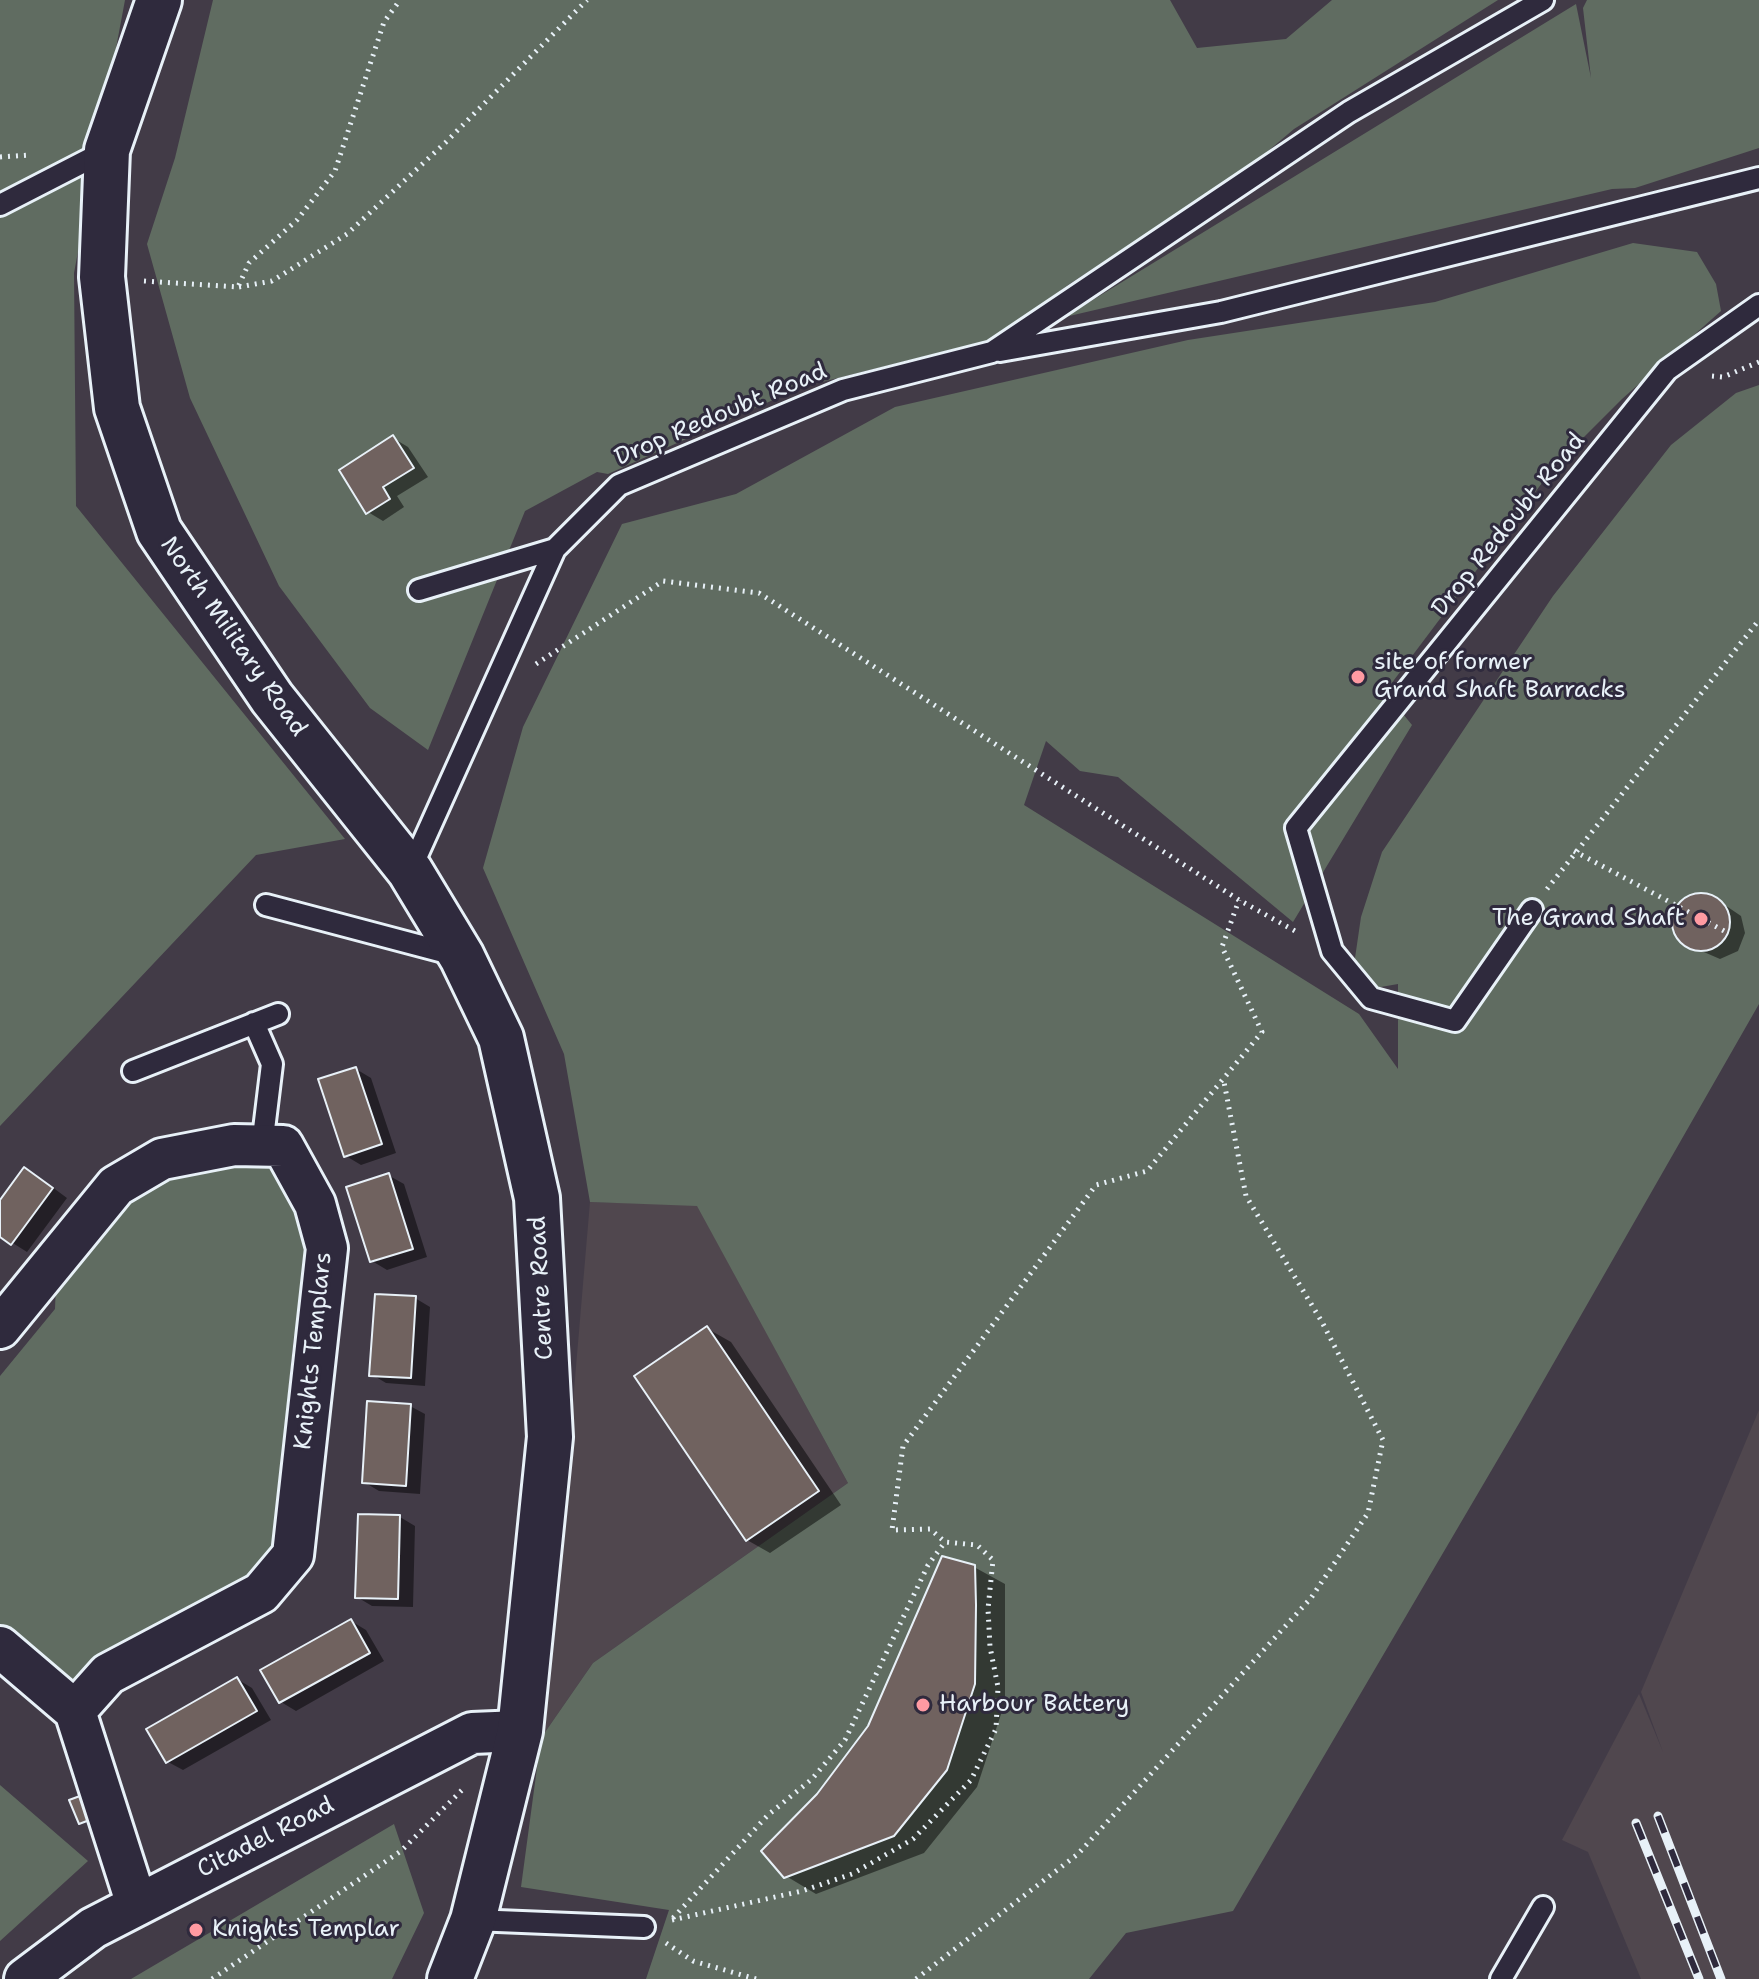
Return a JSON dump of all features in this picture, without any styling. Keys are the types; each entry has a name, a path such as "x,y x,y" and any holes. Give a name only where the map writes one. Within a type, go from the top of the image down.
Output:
{"street":[{"name":"North Military Road","path":"159,0 107,150 102,277 117,408 159,531 272,698 410,871"},
{"name":"Centre Road","path":"410,871 462,957 501,1038 537,1198 550,1437 520,1731 473,1920 450,1979"},
{"path":"0,1328 116,1186 162,1159 234,1145 262,1146"},
{"name":"Knights Templars","path":"75,1711 108,1674 261,1593 293,1555 327,1248 315,1204 283,1146 262,1146"},
{"path":"0,1647 75,1711 137,1905"},
{"name":"Citadel Road","path":"25,1979 93,1928 472,1733 520,1731"}],"lane":[{"name":"Drop Redoubt Road","path":"992,352 1349,112 1543,0"},
{"path":"0,205 107,150"},
{"name":"Drop Redoubt Road","path":"410,871 555,549 619,485 843,390 992,352 1221,312 1759,178"},
{"name":"Drop Redoubt Road","path":"1532,910 1455,1021 1371,998 1332,951 1296,828 1667,370 1759,305"},
{"path":"419,590 555,549"},
{"path":"266,905 462,957"},
{"path":"133,1071 278,1014"},
{"path":"254,1023 272,1064 262,1146"},
{"path":"1501,1979 1543,1907"},
{"path":"473,1920 644,1927"}],"path":[{"path":"238,287 249,263 297,220 335,171 384,22 400,0"},
{"path":"144,281 238,287 272,281 347,234 446,142 587,0"},
{"path":"488,694 663,581 759,593 1239,900 1332,951"},
{"path":"1532,910 1574,851 1759,620"},
{"path":"1574,851 1728,933"},
{"path":"945,1542 928,1565 845,1740 812,1779 768,1815 670,1920 802,1891 852,1874 913,1839 971,1780 996,1729 998,1687 990,1647 988,1609 993,1560 977,1545 945,1542 930,1529 892,1530 903,1446 1096,1185 1147,1171 1262,1032 1222,947 1239,900"},
{"path":"916,1979 1078,1854 1311,1598 1368,1513 1383,1440 1322,1322 1246,1196 1224,1081"},
{"path":"212,1979 401,1851 466,1786"},
{"path":"644,1927 693,1961 756,1979"}],"shaded area":[{"path":"590,1202 697,1205 848,1483 593,1663 545,1732"},
{"path":"1759,1410 1759,1979 1641,1979 1588,1852 1562,1840 1639,1694 1663,1752 1641,1692"}],"green space":[{"path":"0,0 125,0 74,273 76,506 345,839 256,855 0,1126"},
{"path":"213,0 1170,0 1197,48 1286,39 1332,0 1498,0 1294,129 1248,168 1068,285 994,339 802,387 608,474 597,472 525,511 428,750 370,708 279,586 190,398 147,244 175,158","holes":["393,436 414,468 383,487 390,499 366,513 339,470"]},
{"path":"1587,0 1759,0 1759,148 1635,188 1612,189 1065,317 1576,4 1591,78 1583,8"},
{"path":"1633,243 1697,252 1716,284 1721,311 1622,399 1554,467 1385,692 1412,725 1293,922 1118,777 1080,771 1046,741 1024,805 1359,1014 1398,1069 1398,984 1375,988 1354,965 1361,917 1382,852 1553,596 1671,445 1736,393 1759,385 1759,1004 1521,1420 1233,1911 1126,1933 1089,1979 646,1979 669,1910 521,1887 541,1738 593,1663 848,1483 697,1206 590,1202 564,1054 483,868 523,727 622,524 736,494 895,407 1188,340 1435,302"},
{"path":"236,1162 271,1164 291,1198 307,1250 313,1321 294,1336 276,1514 290,1536 290,1552 81,1696 0,1629 0,1376 55,1309 56,1283 126,1196 166,1172"},
{"path":"0,1785 88,1861 0,1941"},
{"path":"394,1824 424,1913 392,1979 131,1979"}],"building":[{"path":"393,435 414,468 383,487 390,499 366,514 339,470"},
{"name":"The Grand Shaft","path":"1701,893 1722,901 1730,922 1722,943 1701,951 1680,943 1672,922 1680,901"},
{"path":"356,1067 382,1144 344,1157 318,1079"},
{"path":"24,1167 53,1188 11,1245 0,1237 0,1200"},
{"path":"389,1173 413,1249 370,1262 346,1187"},
{"path":"375,1294 416,1296 411,1378 369,1376"},
{"path":"707,1326 819,1491 746,1541 634,1376"},
{"path":"367,1401 411,1404 406,1486 362,1483"},
{"path":"358,1514 400,1515 398,1599 355,1598"},
{"name":"Harbour Battery","path":"942,1556 975,1565 976,1605 975,1684 947,1770 894,1836 784,1878 761,1851 817,1794 868,1726"},
{"path":"351,1619 370,1653 279,1703 260,1670"},
{"path":"237,1677 257,1711 166,1763 146,1729"},
{"path":"91,1792 100,1816 79,1824 69,1800"}],"railway":[{"path":"1658,1816 1721,1979"},
{"path":"1636,1823 1699,1979"}],"place":[{"name":"site of former Grand Shaft Barracks","path":"1358,677"},
{"name":"The Grand Shaft","path":"1701,919"},
{"name":"Harbour Battery","path":"923,1705"},
{"name":"Knights Templar","path":"196,1930"}]}
